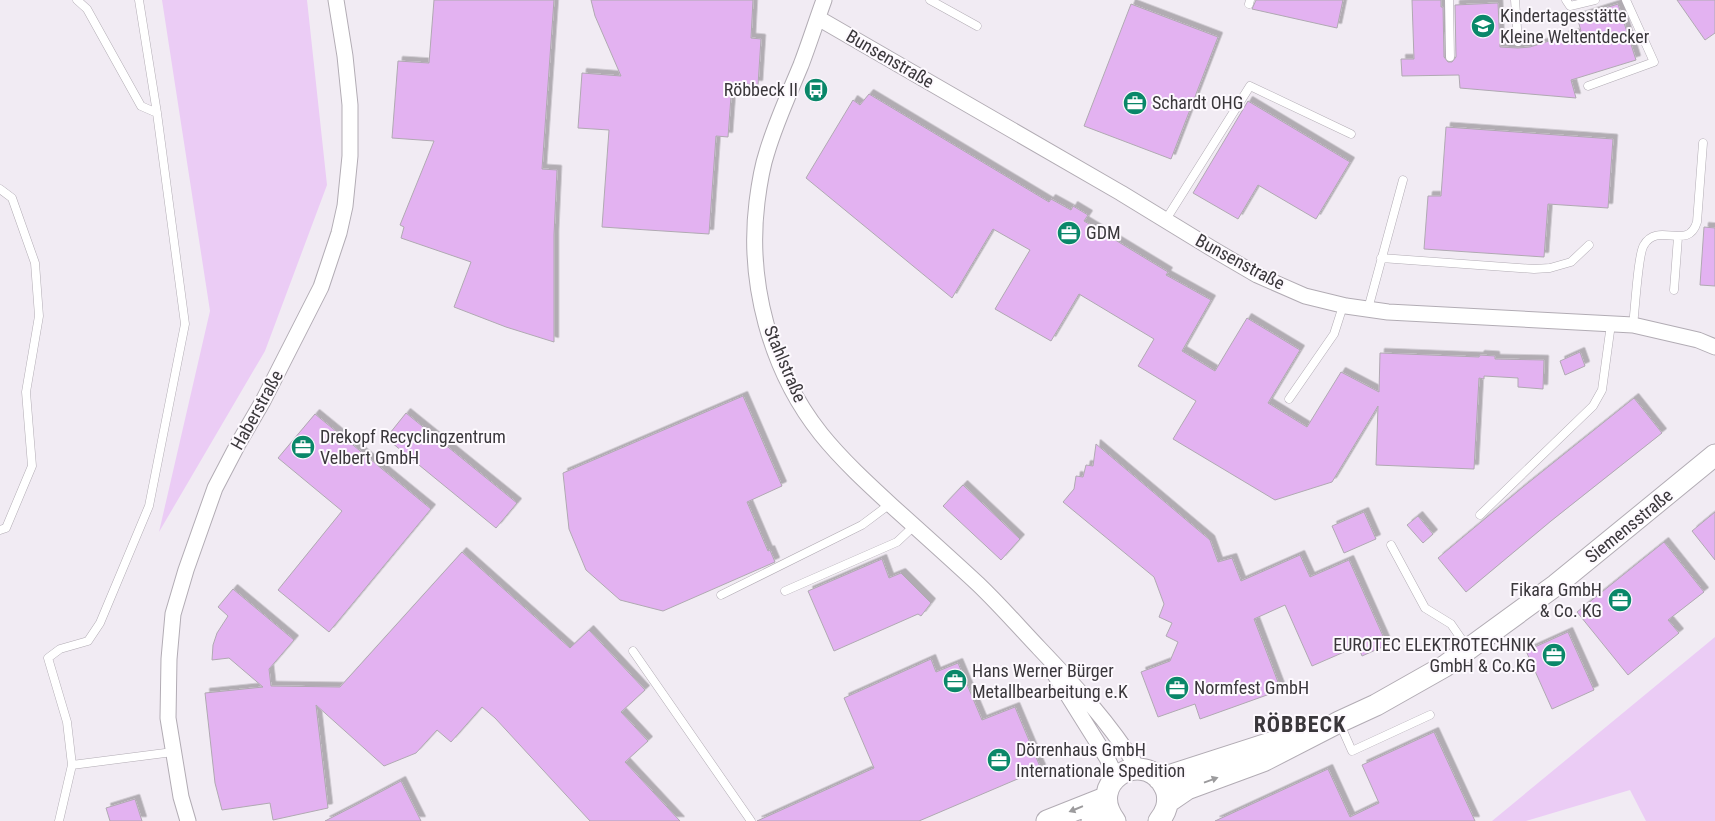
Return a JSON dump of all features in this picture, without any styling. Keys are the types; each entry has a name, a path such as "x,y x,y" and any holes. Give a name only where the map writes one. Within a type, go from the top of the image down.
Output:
{"street":[{"name":"Haberstraße","path":"188,821 181,797 168,718 169,658 174,614 186,570 215,488 263,402 320,287 339,233 345,206 350,156 350,105 345,56 336,0"},
{"name":"Stahlstraße","path":"824,0 766,154 757,201 755,227 757,279 770,334 780,362 808,416 832,448 994,600 1084,695 1107,722 1139,770"},
{"name":"Bunsenstraße","path":"818,18 1257,275 1305,296 1343,306 1388,312 1633,325 1698,340 1715,347"},
{"name":"Siemensstraße","path":"1165,814 1188,789 1263,761 1376,705 1445,666 1556,585 1715,455"},
{"name":"Stahlstraße","path":"1036,645 1107,758 1116,777"},
{"name":"Siemensstraße","path":"1160,779 1339,722"},
{"path":"1114,821 1107,810 1105,798 1109,786 1116,777 1126,770 1151,772 1160,779 1166,789 1165,814"},
{"path":"1047,821 1105,798"},
{"path":"1092,821 1114,821"}],"lane":[{"path":"77,0 87,9 141,106 157,113"},
{"path":"59,821 72,764 67,722 48,658 60,649 88,641 100,623 149,506 185,324 157,113 138,0"},
{"path":"930,0 978,26"},
{"path":"1449,0 1450,57"},
{"path":"1515,0 1518,42"},
{"path":"1566,0 1570,6 1595,0"},
{"path":"1588,86 1654,62 1626,0"},
{"path":"1165,220 1250,86 1352,134"},
{"path":"1633,325 1642,247 1647,240 1658,235 1678,237 1690,234 1695,230 1702,143"},
{"path":"1368,309 1403,180"},
{"path":"0,189 12,198 35,263 39,316 26,392 32,466 6,528 0,530"},
{"path":"1674,290 1678,237"},
{"path":"1381,258 1534,270 1571,262 1590,244"},
{"path":"1289,399 1334,334 1343,306"},
{"path":"1480,515 1593,406 1602,390 1611,324"},
{"path":"721,595 862,525 890,504"},
{"path":"784,591 897,542 914,526"},
{"path":"1391,545 1425,608 1451,624 1468,650"},
{"path":"633,651 751,821"},
{"path":"1339,722 1352,751 1430,715"},
{"path":"72,764 173,752"}],"shaded area":[{"path":"162,0 307,0 327,185 265,351 159,532 210,311"},
{"path":"1715,637 1715,821 1646,821 1630,790 1526,821 1492,821"}],"building":[{"path":"434,0 554,0 542,169 557,170 554,235 554,342 506,327 454,307 471,262 401,238 404,227 400,225 434,141 392,138 398,61 429,63"},
{"path":"591,0 753,0 751,38 761,39 758,85 732,83 728,137 716,136 709,234 602,227 609,130 578,128 582,73 621,76 595,16"},
{"path":"1256,0 1343,0 1337,28 1252,9"},
{"path":"1412,0 1441,0 1441,7 1443,7 1444,57 1448,62 1452,62 1456,57 1455,5 1498,3 1500,47 1518,48 1530,47 1581,31 1577,17 1618,4 1636,60 1571,80 1576,98 1460,88 1459,75 1402,76 1401,59 1414,59"},
{"path":"1677,0 1715,0 1715,33 1705,40"},
{"path":"1131,4 1218,37 1171,159 1084,126"},
{"path":"869,94 1049,202 1051,199 1071,210 1073,206 1088,215 1084,221 1168,272 1166,275 1211,300 1182,351 1215,371 1247,318 1300,350 1268,403 1307,427 1341,372 1379,392 1380,353 1479,357 1480,355 1495,356 1495,359 1544,360 1543,389 1518,387 1518,378 1484,376 1484,379 1479,378 1474,469 1376,465 1378,406 1332,482 1275,500 1173,439 1196,401 1138,366 1154,339 1079,294 1051,341 995,309 1030,250 993,229 952,298 806,178 853,100 860,105"},
{"path":"1248,101 1350,162 1316,219 1258,185 1238,219 1193,193"},
{"path":"1446,127 1613,139 1608,208 1548,204 1544,257 1424,249 1428,196 1441,196"},
{"path":"1704,227 1715,228 1715,286 1700,285"},
{"path":"1580,352 1585,366 1565,375 1560,361"},
{"path":"743,396 782,486 747,502 768,551 770,550 775,562 663,611 620,600 586,570 569,529 563,473"},
{"path":"1634,398 1662,433 1551,521 1466,592 1438,558"},
{"path":"406,413 517,503 496,528 386,438"},
{"path":"315,414 431,509 329,632 278,590 342,511 278,458"},
{"path":"1096,444 1210,540 1218,562 1232,558 1241,581 1300,555 1310,577 1349,560 1387,645 1362,656 1358,646 1312,666 1285,605 1254,619 1281,690 1200,719 1195,704 1158,717 1141,672 1170,661 1178,642 1166,636 1172,623 1159,617 1164,604 1154,577 1063,502 1074,489 1076,476 1083,477 1086,465 1093,466"},
{"path":"963,485 1020,539 1001,560 943,506"},
{"path":"1364,512 1376,539 1344,553 1332,526"},
{"path":"1715,512 1715,560 1692,531"},
{"path":"1418,516 1433,534 1423,543 1407,525"},
{"path":"1664,542 1704,592 1668,620 1679,633 1628,675 1577,612"},
{"path":"462,552 570,648 589,630 645,690 621,712 648,741 625,762 680,821 590,821 495,718 482,707 451,742 437,730 416,753 384,766 316,705 328,808 273,820 270,803 222,810 215,783 205,693 263,687 229,658 212,660 213,645 217,633 228,616 218,607 233,589 294,640 269,669 271,686 340,687"},
{"path":"882,559 889,578 901,573 931,603 921,616 918,614 834,651 808,591"},
{"path":"1568,632 1594,690 1552,709 1526,651"},
{"path":"931,659 936,672 958,663 982,720 1015,707 1041,769 919,821 757,821 874,768 844,698"},
{"path":"1434,732 1475,821 1215,821 1328,769 1350,817 1379,803 1362,765"},
{"path":"401,781 421,821 325,821 356,805"},
{"path":"135,799 142,821 110,821 106,808"}],"place":[{"name":"Kindertagesstätte Kleine Weltentdecker","path":"1483,26"},
{"name":"Röbbeck II","path":"816,90"},
{"name":"Schardt OHG","path":"1135,103"},
{"name":"GDM","path":"1069,233"},
{"name":"Drekopf Recyclingzentrum Velbert GmbH","path":"303,447"},
{"name":"Fikara GmbH & Co. KG","path":"1620,600"},
{"name":"EUROTEC ELEKTROTECHNIK GmbH & Co.KG","path":"1554,655"},
{"name":"Hans Werner Bürger Metallbearbeitung e.K","path":"955,681"},
{"name":"Normfest GmbH","path":"1177,688"},
{"name":"Dörrenhaus GmbH Internationale Spedition","path":"999,760"}],"district":[{"name":"RÖBBECK","path":"1300,724"}]}
